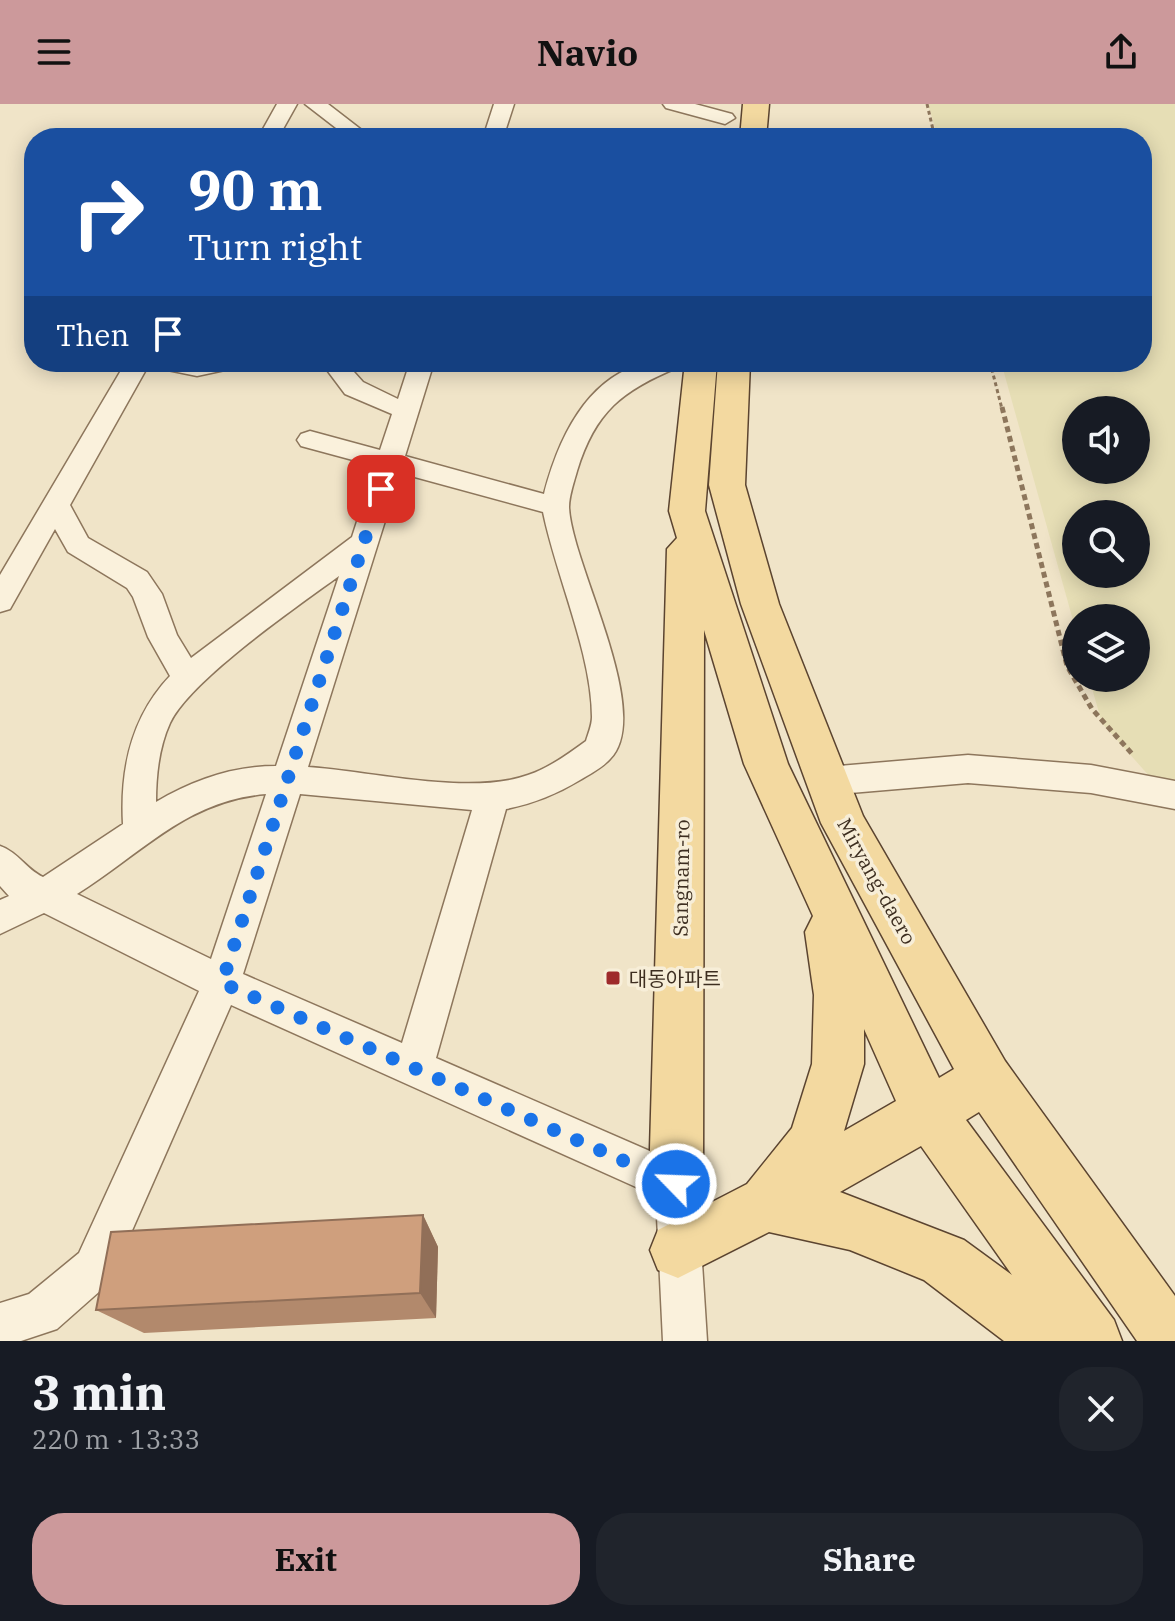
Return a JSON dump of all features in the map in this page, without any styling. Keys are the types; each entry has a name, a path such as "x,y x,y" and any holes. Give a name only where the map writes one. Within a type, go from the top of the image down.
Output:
{"main road":[{"path":"754,128 756,104"},
{"path":"700,372 687,511 766,764 927,1110 1093,1341"},
{"name":"Miryang-daero","path":"733,372 727,485 760,604 843,823 987,1079 1172,1341"},
{"name":"Sangnam-ro","path":"676,1184 687,511"},
{"path":"766,1204 814,1143 838,1064 839,995 822,885"},
{"path":"678,1250 987,1079"},
{"path":"766,1204 850,1222 944,1260 1052,1341"}],"street":[{"path":"274,128 287,104"},
{"path":"315,104 348,128"},
{"path":"673,104 725,120"},
{"path":"0,601 132,372"},
{"path":"337,372 340,378 374,401 406,410"},
{"path":"0,1325 41,1313 94,1268 222,983 419,372"},
{"path":"0,918 45,896 141,831 208,793 241,782 287,781 444,795 493,796 526,791 567,772 600,749 608,719 599,659 566,556 555,506 572,446 596,404 614,388 642,372"},
{"path":"310,440 555,506"},
{"path":"56,505 78,545 137,580 147,594 163,637 187,678"},
{"path":"141,831 138,790 142,755 155,719 187,678 298,589 363,543"},
{"path":"827,781 968,769 1091,779 1174,794"},
{"path":"414,1068 493,796"},
{"path":"0,861 19,883 222,983 676,1184"},
{"name":"Sangnam-ro","path":"676,1184 685,1341"}],"path":[{"path":"927,104 933,128"},
{"path":"993,372 1067,666 1092,709 1174,794"}],"shaded area":[{"path":"928,104 1175,104 1175,805 1102,723 1093,692 1150,692 1150,604 1068,604 1064,588 1150,588 1150,500 1062,500 1062,581 1004,372 1152,372 1152,128 935,128"}],"building":[{"path":"423,1215 420,1293 96,1310 111,1232"}],"place":[{"name":"대동아파트","path":"613,978"}],"route":[{"path":"381,489 222,983 676,1184"}]}
